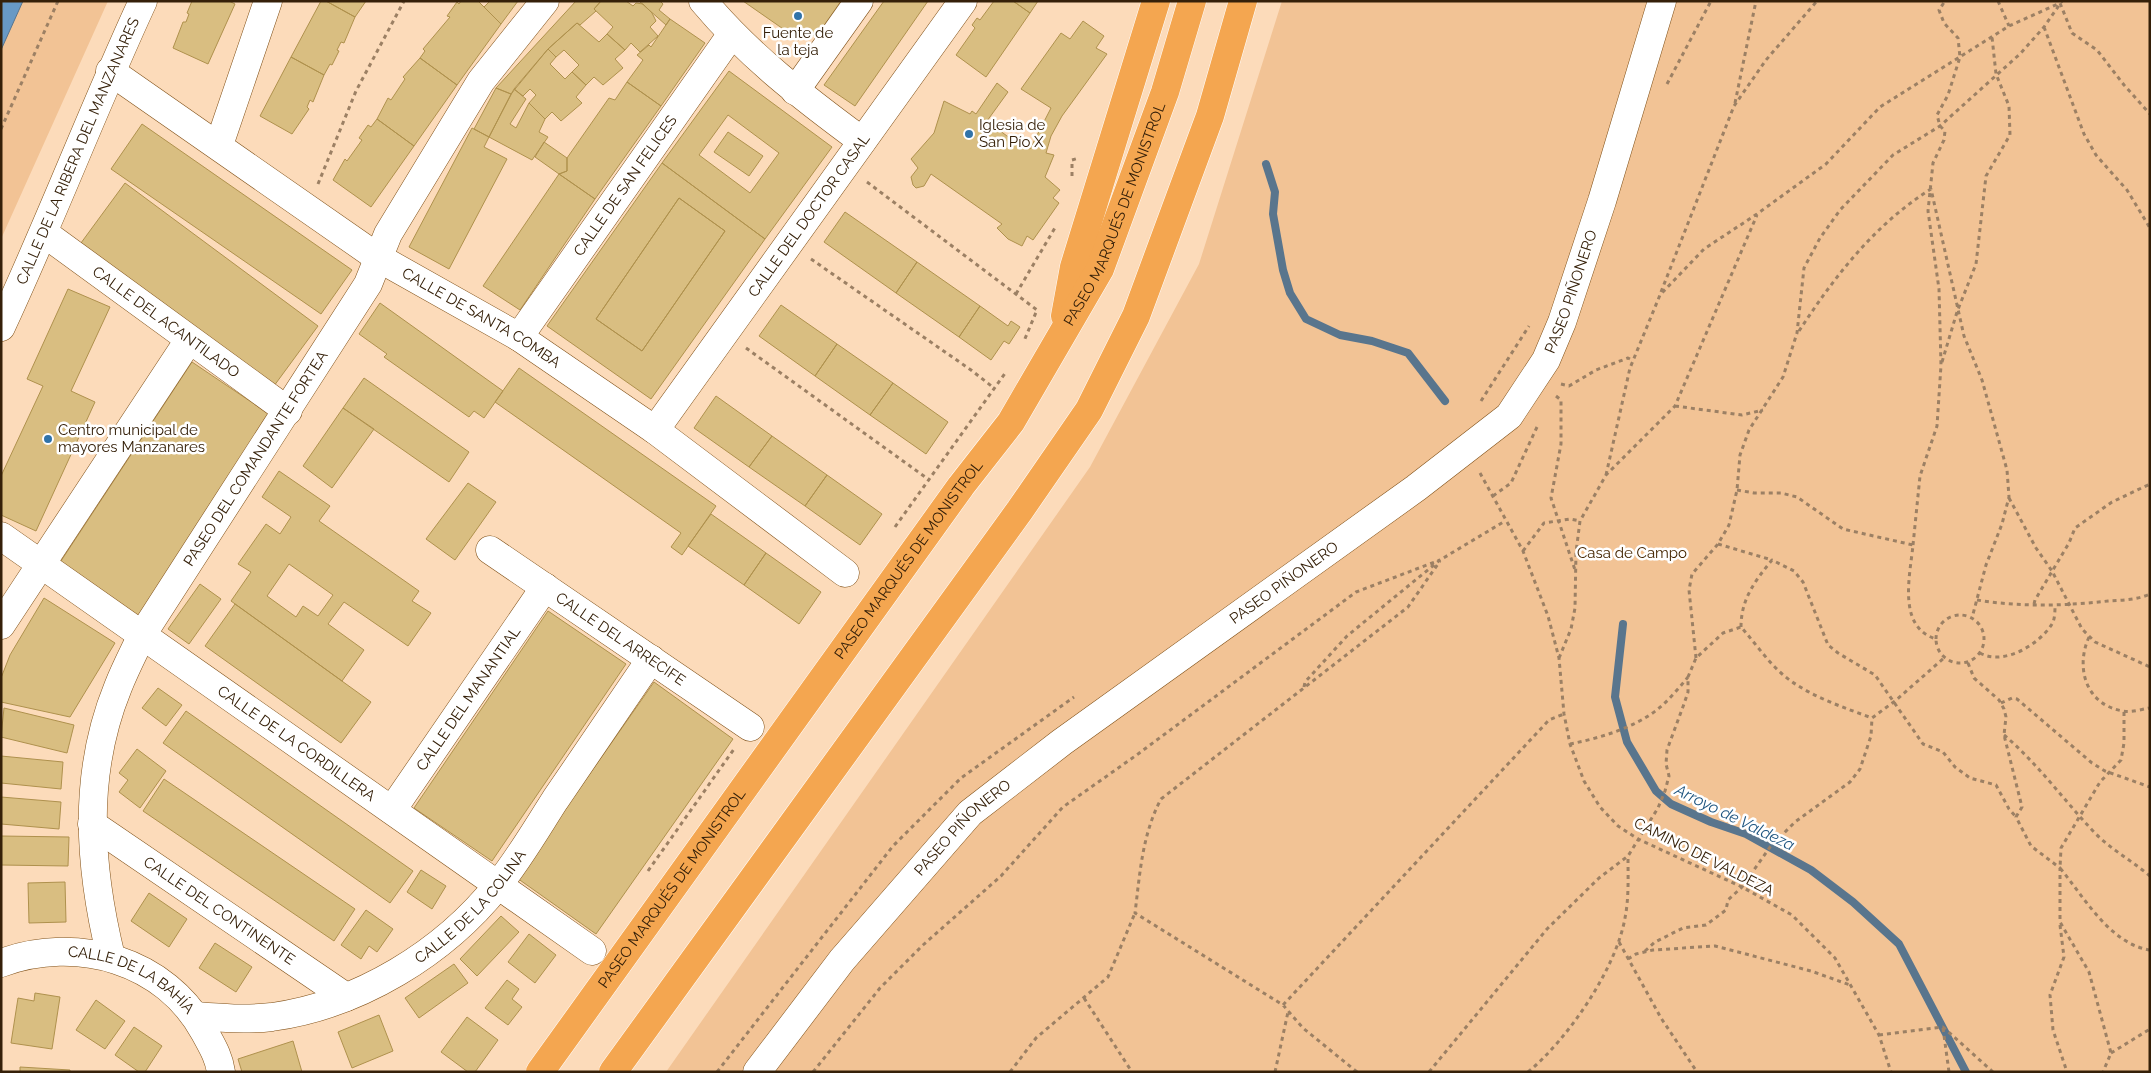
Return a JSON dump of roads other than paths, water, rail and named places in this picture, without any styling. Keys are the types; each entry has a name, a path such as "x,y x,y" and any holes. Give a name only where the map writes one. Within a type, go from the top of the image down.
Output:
{"highway":[{"path":"1063,332 1074,267 1156,1"},
{"name":"PASEO MARQUÉS DE MONISTROL","path":"540,1072 961,486 1011,422 1100,269 1165,92 1192,1"},
{"path":"613,1072 1020,510 1089,410 1136,316 1210,116 1243,1"}],"street":[{"name":"CALLE DE LA RIBERA DEL MANZANARES","path":"1,327 44,233 110,72 143,1"},
{"path":"219,145 268,1"},
{"name":"PASEO DEL COMANDANTE FORTEA","path":"111,957 99,908 93,858 92,824 94,784 100,748 117,688 142,635 368,284 377,257 388,234 481,81 545,1"},
{"path":"703,1 731,35 795,91 862,141"},
{"path":"795,91 860,1"},
{"name":"CALLE DEL DOCTOR CASAL","path":"655,430 962,1"},
{"name":"PASEO PIÑONERO","path":"757,1072 842,960 970,813 1093,720 1469,449 1508,416 1546,360 1562,322 1602,201 1662,1"},
{"name":"CALLE DE SAN FELICES","path":"520,337 731,35"},
{"name":"CALLE DE SANTA COMBA","path":"110,72 219,145 377,257 520,337 655,430 845,573"},
{"name":"CALLE DEL ACANTILADO","path":"44,233 288,411"},
{"path":"1,625 189,340"},
{"name":"CALLE DE LA CORDILLERA","path":"1,536 592,951"},
{"name":"CALLE DEL ARRECIFE","path":"490,550 750,726"},
{"name":"CALLE DEL MANANTIAL","path":"392,810 544,587"},
{"name":"CALLE DE LA COLINA","path":"196,1016 271,1017 298,1012 346,997 383,980 439,944 468,918 499,884 650,660"},
{"name":"CALLE DEL CONTINENTE","path":"92,824 346,997"},
{"name":"CALLE DE LA BAHÍA","path":"1,963 24,954 69,950 111,957 161,982 196,1016 220,1060 221,1072"}],"water":[{"path":"1,1 23,1 1,50"}],"waterway":[{"name":"Arroyo de Valdeza","path":"1266,164 1275,192 1273,214 1283,270 1290,293 1306,319 1340,335 1372,341 1408,353 1445,401"},
{"name":"Arroyo de Valdeza","path":"1623,624 1615,697 1627,742 1656,791 1671,804 1711,822 1746,834 1811,870 1853,902 1899,944 1966,1072"}],"place":[{"name":"Fuente de la teja","path":"798,16"},
{"name":"Iglesia de San Pío X","path":"969,134"},
{"name":"Centro municipal de mayores Manzanares","path":"48,439"}],"park label":[{"name":"Casa de Campo","path":"1632,553"}]}
